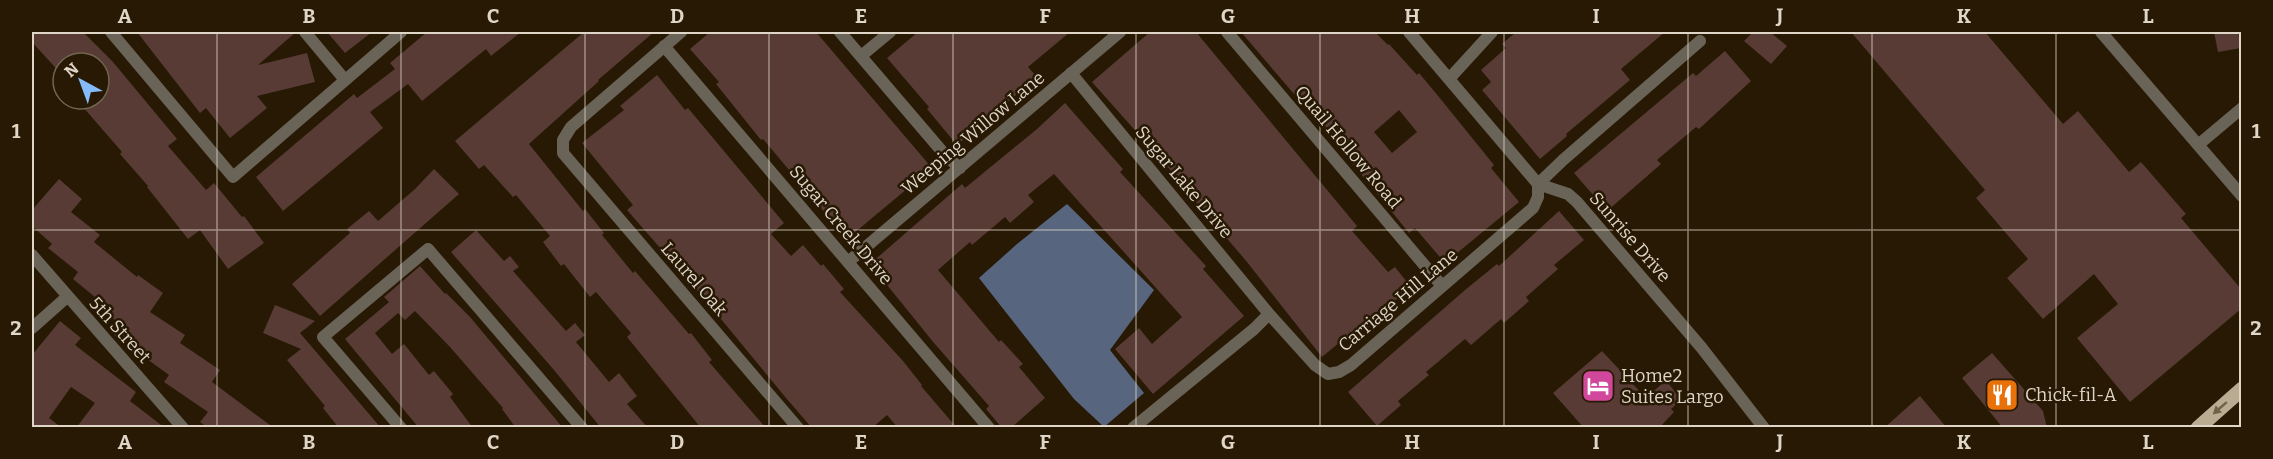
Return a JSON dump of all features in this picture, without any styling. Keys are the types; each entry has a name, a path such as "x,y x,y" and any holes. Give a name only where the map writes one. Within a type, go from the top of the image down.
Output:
{"main road":[{"path":"2198,428 2241,389"}],"street":[{"path":"111,32 233,177 401,32"},
{"path":"305,32 345,80"},
{"path":"664,46 681,32"},
{"path":"840,32 946,156 960,168"},
{"path":"861,56 890,32"},
{"name":"Weeping Willow Lane","path":"848,262 1120,32"},
{"name":"Quail Hollow Road","path":"1227,32 1442,286"},
{"path":"1409,32 1538,184 1700,41"},
{"path":"1449,79 1492,32"},
{"path":"2101,32 2241,196"},
{"name":"Laurel Oak","path":"664,46 571,128 563,140 563,153 798,428"},
{"name":"Sugar Creek Drive","path":"664,46 989,428"},
{"name":"Sugar Lake Drive","path":"1071,73 1269,314"},
{"path":"2198,145 2241,108"},
{"name":"Carriage Hill Lane","path":"1269,314 1315,365 1328,374 1339,372 1351,366 1533,208 1538,197 1538,184"},
{"name":"Sunrise Drive","path":"1538,184 1568,194 1577,202 1695,340 1764,428"},
{"path":"401,428 323,337 428,249 582,428"},
{"name":"5th Street","path":"32,255 183,428"},
{"path":"32,328 67,297"},
{"path":"1133,428 1254,330 1269,314"}],"water":[{"path":"1067,204 1154,290 1110,350 1144,393 1104,427 1074,399 979,278"}],"building":[{"path":"32,32 83,32 102,51 51,51 51,63 32,42"},
{"path":"137,32 296,32 258,65 307,53 315,82 257,96 267,108 230,138 206,108 200,113"},
{"path":"327,32 372,32 345,53"},
{"path":"427,32 521,32 491,56 486,49 422,101 408,84 370,112 383,128 283,211 256,177 354,94 357,98 395,69 390,63"},
{"path":"584,32 654,32 529,144 583,211 585,209 604,233 602,235 633,273 635,271 689,334 691,333 712,360 709,362 766,428 701,428 627,337 631,333 596,292 590,297 564,264 561,266 543,242 550,236 516,195 513,197 484,165 479,169 455,141"},
{"path":"710,32 816,32 932,168 847,239 763,139 761,140 716,84 719,82 690,49"},
{"path":"918,32 1070,32 1028,67 1037,77 957,145 927,109 929,107 887,58"},
{"path":"1150,32 1196,32 1357,226 1352,231 1388,272 1395,267 1411,287 1372,320 1370,317 1322,357 1173,173 1092,82"},
{"path":"1241,32 1375,32 1417,75 1419,73 1494,165 1491,168 1519,202 1445,263 1415,228 1409,233","holes":["1399,110 1417,132 1392,153 1374,132"]},
{"path":"1516,32 1665,32 1621,69 1630,80 1540,159 1482,90 1491,82 1481,70 1506,48 1502,44"},
{"path":"1753,32 1770,32 1787,46 1771,64 1744,41"},
{"path":"1851,32 1985,32 2063,124 2078,111 2129,172 2141,162 2186,214 2181,218 2241,289 2241,309 2130,402 2077,338 2118,304 2094,274 2043,319 2007,278 2028,259 1976,198 1985,190"},
{"path":"2214,32 2238,32 2241,48 2218,52"},
{"path":"1725,51 1751,81 1699,129 1696,127 1657,160 1661,164 1607,211 1574,173 1693,73 1696,76"},
{"path":"111,60 177,139 168,146 206,190 214,183 242,217 244,216 264,243 228,269 200,230 188,239 148,186 120,154 122,152 86,111 111,111"},
{"path":"657,75 685,110 688,108 784,223 771,234 791,256 803,245 821,266 823,264 844,289 840,292 903,361 957,428 898,428 887,415 872,428 812,428 786,398 627,210 633,205 582,143 624,110 620,106"},
{"path":"1065,103 1123,169 1120,172 1206,266 1203,269 1244,316 1153,394 1115,349 1139,328 1152,344 1182,317 1054,174 1028,195 1034,202 1010,223 1005,217 972,245 970,242 938,270 999,342 1001,340 1023,364 1019,367 1045,398 1011,428 1002,428 986,409 989,406 870,264 962,184 965,188"},
{"path":"434,169 459,194 320,316 292,284 350,233 347,229 369,211 378,221"},
{"path":"59,179 82,199 71,212 100,235 94,242 137,277 138,275 163,293 150,312 185,335 180,343 220,370 212,382 274,428 208,428 200,422 208,412 164,382 169,375 114,335 122,325 109,316 112,311 73,279 78,272 48,248 52,244 32,226 32,210"},
{"path":"1559,211 1584,240 1554,265 1558,269 1526,297 1529,301 1504,323 1501,319 1471,345 1465,339 1426,372 1429,375 1398,401 1401,405 1377,426 1348,392 1465,290 1497,264 1499,266"},
{"path":"476,230 504,261 510,256 519,267 513,271 566,331 575,323 585,335 576,342 609,382 619,373 637,396 627,404 648,428 601,428 554,370 451,252"},
{"path":"420,266 470,317 563,428 516,428 503,408 415,311 405,320 398,313 375,333 392,354 404,344 429,375 434,371 453,394 450,397 473,428 419,428 345,339 389,302 384,297"},
{"path":"275,305 315,321 300,333 381,428 339,428 323,408 325,406 287,360 301,349 263,333"},
{"path":"60,321 81,338 75,345 136,392 130,401 165,428 76,428 95,403 71,387 49,418 62,428 32,428 32,355"},
{"name":"Home2 Suites Largo","path":"1602,351 1646,398 1666,380 1681,400 1671,409 1674,412 1659,428 1584,428 1553,393"},
{"name":"Chick-fil-A","path":"1992,353 2043,411 2047,428 2003,428 1962,378"},
{"path":"1920,396 1947,428 1884,428"}],"place":[{"name":"Home2 Suites Largo","path":"1598,386"},
{"name":"Chick-fil-A","path":"2002,395"}]}
